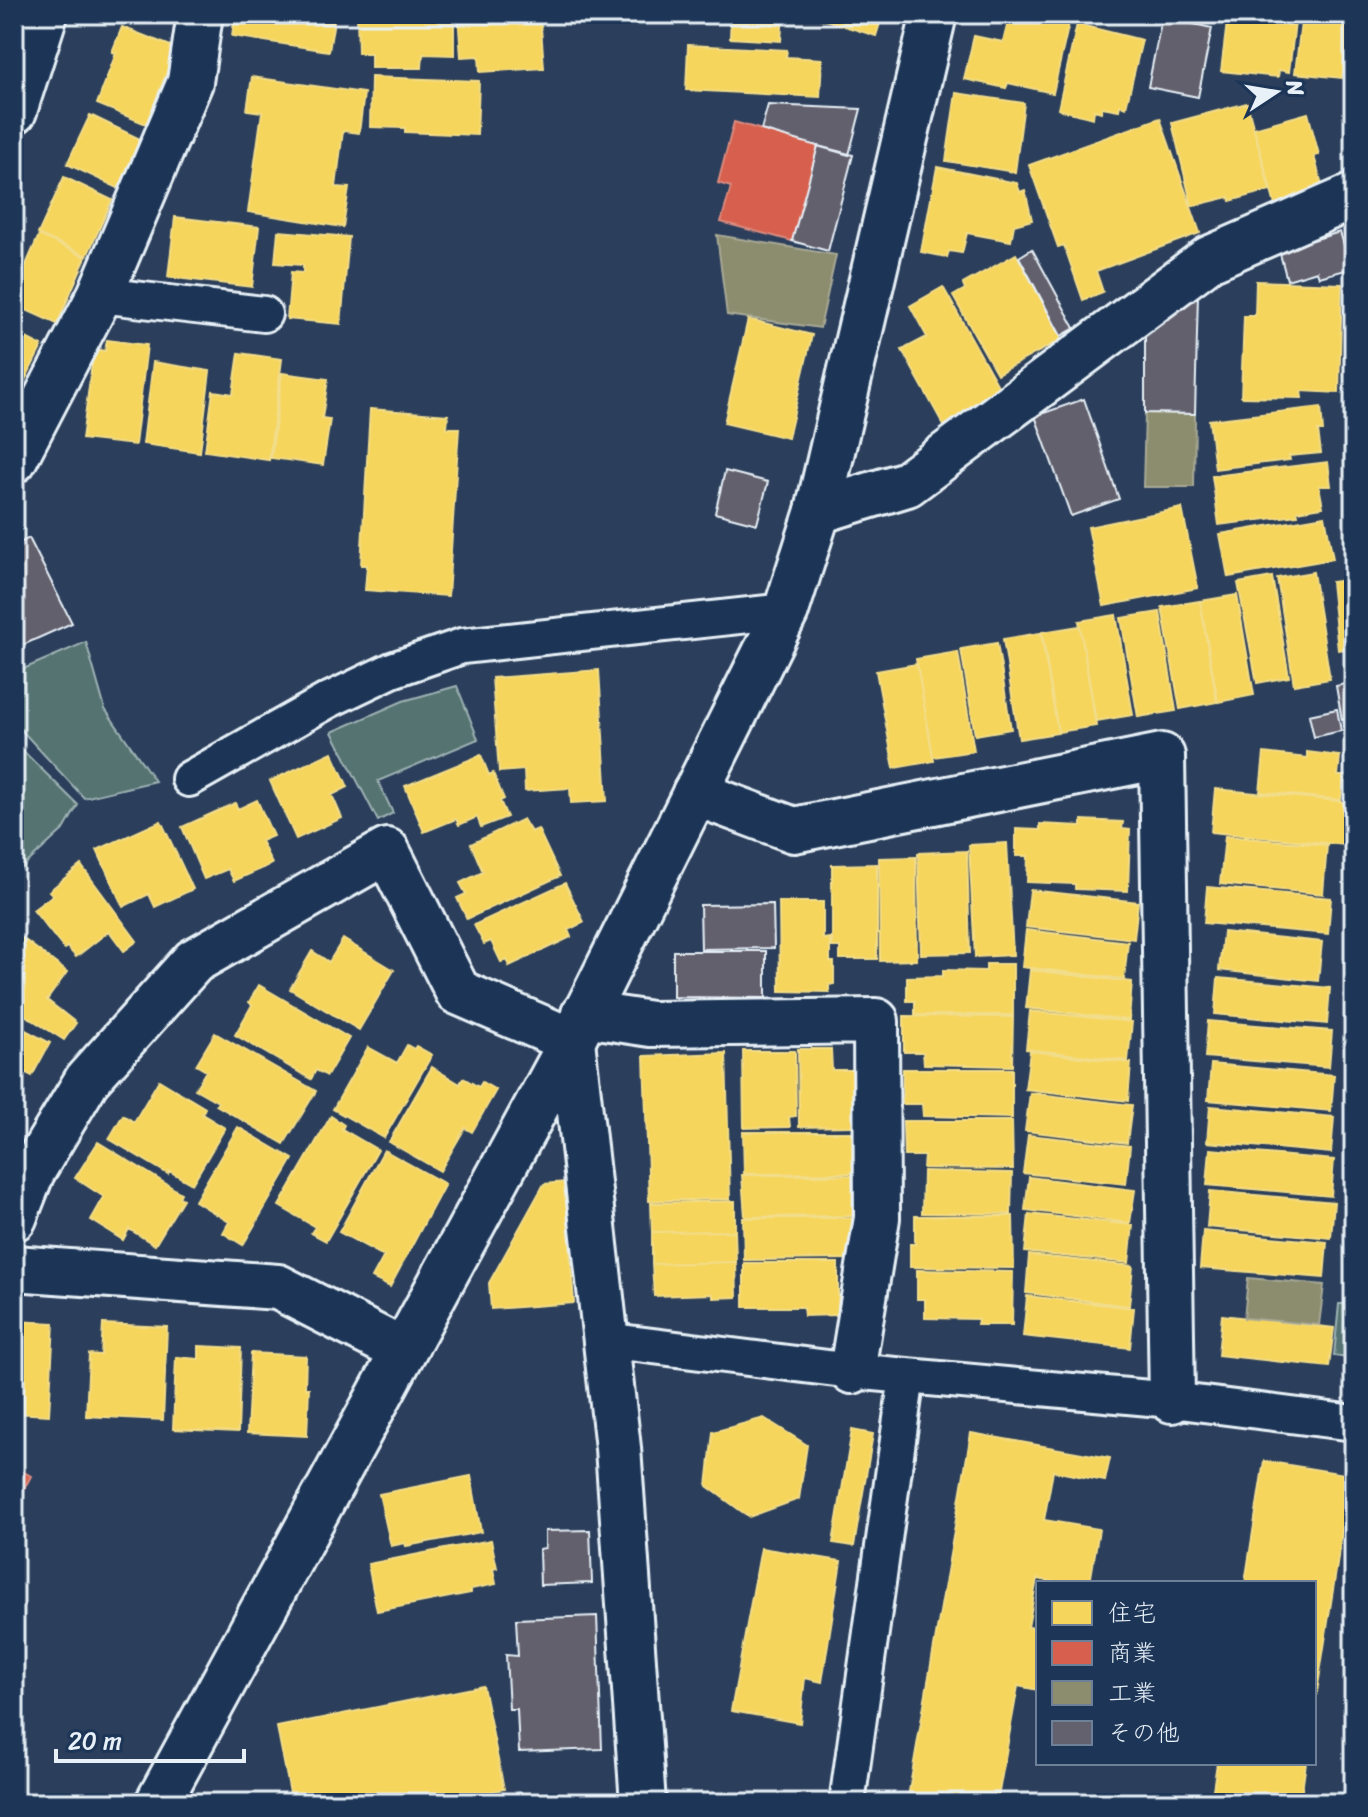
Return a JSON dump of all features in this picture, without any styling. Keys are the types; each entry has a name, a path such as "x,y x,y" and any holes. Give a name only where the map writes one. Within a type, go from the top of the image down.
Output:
{"street":[{"path":"14,111 45,14"},
{"path":"14,460 100,295 190,82 200,14"},
{"path":"158,1803 578,1028 786,611 818,511 934,14"},
{"path":"818,511 907,484 1209,259 1354,196"},
{"path":"695,793 794,830 1162,756 1172,1400"},
{"path":"14,1218 32,1172 87,1080 194,961 387,851 458,992 578,1028 876,1021 877,1218 852,1371"},
{"path":"578,1028 605,1340 618,1448 643,1803"},
{"path":"14,1268 278,1287 403,1351"}],"lane":[{"path":"100,295 264,314"},
{"path":"189,779 327,701 392,670 462,646 786,611"},
{"path":"605,1340 852,1371 1172,1400 1354,1423"},
{"path":"847,1803 907,1376"}],"green space":[{"path":"86,642 105,709 155,781 84,798 14,722 14,673"},
{"path":"457,686 478,739 378,781 393,813 378,821 332,732 403,701"},
{"path":"14,742 78,805 65,828 14,875"},
{"path":"1339,1304 1354,1304 1354,1359 1334,1356"}],"building: 住宅":[{"path":"235,14 335,14 329,51 232,36"},
{"path":"357,14 454,14 454,55 423,54 422,68 371,68 371,53 358,53"},
{"path":"458,14 540,14 544,68 480,72 479,56 461,57"},
{"path":"731,14 783,14 781,41 730,38"},
{"path":"806,14 893,14 891,22 881,20 876,36"},
{"path":"1010,14 1071,14 1053,93 1008,83 1006,88 964,79 974,36 1003,42"},
{"path":"1228,14 1296,14 1289,72 1279,70 1278,77 1221,71"},
{"path":"1302,14 1354,14 1354,45 1347,44 1342,78 1295,73"},
{"path":"1077,24 1142,40 1126,107 1120,105 1119,110 1102,107 1101,112 1094,110 1093,118 1058,109"},
{"path":"122,27 176,48 146,124 97,104"},
{"path":"688,45 787,50 786,57 822,59 820,97 686,90"},
{"path":"252,77 364,93 359,133 343,131 336,187 349,188 343,227 248,212 262,112 247,110"},
{"path":"371,77 479,81 477,135 370,127"},
{"path":"956,93 1024,103 1015,172 946,161"},
{"path":"1247,103 1270,190 1230,201 1229,197 1192,206 1172,123"},
{"path":"1308,113 1319,155 1314,156 1324,192 1275,205 1254,128"},
{"path":"90,115 142,140 120,189 67,164"},
{"path":"1160,118 1200,233 1096,271 1103,292 1083,300 1064,245 1058,247 1029,165"},
{"path":"937,167 1017,183 1020,192 1025,190 1032,220 1014,225 1011,241 967,233 962,253 949,251 947,257 921,252"},
{"path":"64,177 112,200 87,256 38,234"},
{"path":"175,217 259,227 252,287 168,277"},
{"path":"278,231 349,237 341,324 287,319 291,272 303,273 303,265 275,263"},
{"path":"39,235 86,257 57,324 15,305 26,284 19,281"},
{"path":"1016,254 1062,339 997,374 953,296 965,289 963,284"},
{"path":"1256,281 1342,284 1339,393 1301,391 1302,398 1241,397 1244,316 1255,316"},
{"path":"943,287 1002,393 944,426 902,350 927,337 910,306"},
{"path":"748,319 812,335 788,438 724,423"},
{"path":"14,332 42,346 15,400 14,399"},
{"path":"107,340 147,345 135,445 82,439 94,349 105,351"},
{"path":"239,353 282,359 269,460 205,451 213,391 233,394"},
{"path":"153,362 210,371 200,452 143,444"},
{"path":"282,373 328,379 322,418 330,419 323,465 271,458"},
{"path":"1321,407 1323,431 1318,431 1321,453 1215,469 1209,420"},
{"path":"370,409 448,415 447,428 459,428 448,596 365,590 367,565 361,565"},
{"path":"1328,462 1331,486 1319,486 1323,507 1297,511 1298,515 1219,525 1212,476"},
{"path":"1182,508 1198,588 1104,606 1088,527"},
{"path":"1325,516 1333,559 1228,577 1220,534"},
{"path":"1313,572 1330,679 1294,685 1277,578"},
{"path":"1272,577 1289,677 1257,683 1238,583"},
{"path":"1354,579 1354,648 1338,650 1331,582"},
{"path":"1237,595 1254,695 1218,702 1200,601"},
{"path":"1200,601 1217,702 1180,709 1162,607"},
{"path":"1160,612 1176,711 1138,717 1121,618"},
{"path":"1116,615 1133,715 1096,721 1079,621"},
{"path":"1080,626 1096,726 1058,732 1042,632"},
{"path":"1041,633 1058,733 1019,739 1003,639"},
{"path":"997,643 1011,729 975,735 961,649"},
{"path":"958,652 974,751 933,757 916,659"},
{"path":"917,664 934,761 894,768 876,671"},
{"path":"599,670 607,801 571,803 570,788 525,791 524,770 499,772 492,678"},
{"path":"332,752 348,787 332,795 342,818 296,839 270,781"},
{"path":"1307,752 1340,756 1338,776 1344,776 1341,800 1260,792 1264,753 1307,758"},
{"path":"1354,753 1354,795 1347,754"},
{"path":"481,755 504,799 500,801 507,817 481,827 477,817 459,825 456,819 424,832 405,786"},
{"path":"1215,789 1349,802 1345,845 1211,832"},
{"path":"257,800 273,836 261,841 272,864 234,881 228,869 204,879 182,827 235,803 238,809"},
{"path":"523,819 531,832 538,829 560,876 467,919 457,898 466,894 460,883 483,872 471,844"},
{"path":"1082,820 1123,822 1122,829 1130,830 1128,891 1075,889 1075,884 1027,882 1028,856 1016,856 1016,829 1040,830 1040,824 1082,826"},
{"path":"161,821 193,889 155,907 149,894 123,907 97,850"},
{"path":"1225,836 1327,845 1323,894 1220,884"},
{"path":"1007,843 1013,955 975,957 969,845"},
{"path":"967,851 970,953 921,954 918,853"},
{"path":"916,857 917,960 880,961 879,858"},
{"path":"877,864 877,959 840,959 840,947 832,947 832,865"},
{"path":"81,865 137,941 124,951 109,931 76,957 67,947 64,949 33,910 53,895 49,891"},
{"path":"565,883 584,922 568,930 571,937 509,966 507,960 501,962 491,941 484,944 474,925"},
{"path":"1207,887 1331,898 1328,934 1204,923"},
{"path":"1030,890 1138,902 1134,939 1026,927"},
{"path":"779,902 823,902 823,939 830,938 830,962 834,962 834,984 829,985 829,992 780,991"},
{"path":"1026,930 1128,942 1124,979 1022,967"},
{"path":"1223,932 1322,942 1318,981 1219,970"},
{"path":"17,934 67,972 47,1000 76,1023 64,1040 20,1012 17,1016 14,1014 14,938"},
{"path":"343,939 394,970 359,1030 290,989 312,951 329,962"},
{"path":"986,964 1013,964 1013,1015 915,1015 915,1001 907,1001 907,977 943,976 943,970 986,971"},
{"path":"1030,970 1132,982 1129,1020 1026,1008"},
{"path":"1218,978 1330,988 1327,1024 1215,1014"},
{"path":"259,985 349,1038 327,1076 316,1070 311,1079 235,1035"},
{"path":"1030,1011 1132,1022 1128,1061 1026,1049"},
{"path":"904,1016 1013,1017 1012,1066 924,1064 923,1052 904,1052"},
{"path":"1208,1021 1332,1031 1329,1067 1205,1057"},
{"path":"14,1024 50,1043 32,1076 14,1067"},
{"path":"215,1033 316,1091 284,1144 216,1105 218,1102 195,1089 206,1071 196,1065"},
{"path":"407,1045 414,1049 416,1046 432,1055 384,1138 333,1109 368,1047 397,1063"},
{"path":"798,1049 831,1049 832,1070 852,1070 853,1126 799,1127"},
{"path":"743,1051 795,1051 796,1116 789,1117 790,1127 744,1128"},
{"path":"1030,1051 1131,1063 1128,1101 1025,1089"},
{"path":"726,1053 730,1199 649,1201 644,1056"},
{"path":"1211,1064 1334,1075 1331,1111 1208,1100"},
{"path":"432,1067 460,1084 463,1078 479,1087 482,1082 496,1090 472,1132 465,1128 440,1171 389,1142"},
{"path":"903,1069 1012,1069 1012,1118 923,1116 922,1104 902,1104"},
{"path":"159,1080 205,1108 202,1114 225,1128 192,1184 169,1171 168,1174 109,1139 123,1115 134,1122"},
{"path":"1030,1093 1132,1105 1127,1143 1025,1131"},
{"path":"1210,1106 1334,1117 1331,1153 1207,1142"},
{"path":"331,1116 344,1125 342,1129 378,1150 326,1241 311,1233 315,1227 279,1206"},
{"path":"903,1121 1012,1121 1013,1169 923,1168 924,1156 904,1156"},
{"path":"238,1127 293,1159 243,1245 223,1233 229,1222 195,1201"},
{"path":"743,1132 851,1132 853,1173 744,1174"},
{"path":"1028,1135 1130,1146 1126,1184 1023,1173"},
{"path":"98,1142 181,1193 179,1197 183,1199 155,1245 129,1229 123,1240 91,1220 104,1197 75,1178"},
{"path":"1210,1149 1334,1160 1331,1196 1207,1185"},
{"path":"384,1150 445,1184 390,1287 372,1278 384,1256 339,1232"},
{"path":"923,1171 1012,1173 1011,1214 922,1213"},
{"path":"742,1175 852,1175 852,1216 745,1217"},
{"path":"1029,1177 1135,1190 1130,1223 1025,1210"},
{"path":"565,1182 574,1303 491,1309 489,1283 544,1184"},
{"path":"1210,1191 1334,1202 1331,1238 1207,1227"},
{"path":"735,1201 735,1231 652,1232 651,1203"},
{"path":"1029,1214 1133,1225 1129,1263 1025,1252"},
{"path":"915,1216 1013,1216 1014,1268 910,1267 910,1244 915,1244"},
{"path":"743,1218 852,1218 853,1259 744,1260"},
{"path":"735,1231 736,1262 652,1264 652,1232"},
{"path":"1203,1231 1327,1242 1324,1278 1200,1268"},
{"path":"1029,1255 1133,1266 1129,1306 1026,1293"},
{"path":"736,1262 737,1297 713,1298 713,1294 654,1296 652,1264"},
{"path":"744,1263 838,1263 838,1315 804,1316 803,1307 744,1307"},
{"path":"917,1270 1013,1272 1012,1325 977,1325 978,1319 925,1318 925,1299 917,1299"},
{"path":"1027,1296 1134,1308 1130,1348 1023,1336"},
{"path":"1222,1315 1334,1328 1329,1367 1218,1355"},
{"path":"14,1321 54,1323 49,1415 14,1413"},
{"path":"103,1324 167,1327 163,1420 86,1416 89,1354 101,1355"},
{"path":"199,1346 241,1348 238,1432 173,1429 176,1357 199,1359"},
{"path":"251,1353 306,1356 305,1388 309,1388 307,1436 247,1433"},
{"path":"764,1418 807,1445 799,1499 749,1517 707,1486 713,1432"},
{"path":"852,1430 873,1434 854,1546 833,1543"},
{"path":"971,1433 1110,1458 1105,1481 1053,1471 1044,1520 1099,1529 1090,1581 1036,1581 1028,1627 1036,1628 1036,1690 1018,1686 997,1803 907,1803"},
{"path":"1264,1461 1351,1475 1316,1698 1316,1581 1245,1581"},
{"path":"471,1476 481,1532 391,1546 379,1494"},
{"path":"491,1540 497,1568 493,1569 496,1584 471,1589 471,1593 377,1611 368,1564"},
{"path":"761,1548 841,1561 822,1682 805,1678 800,1723 731,1711"},
{"path":"483,1686 504,1789 435,1803 292,1803 277,1727"},
{"path":"1217,1765 1306,1765 1300,1803 1211,1803"}],"building: 商業":[{"path":"734,122 818,146 792,241 721,222 731,187 718,183"},
{"path":"14,1466 31,1476 14,1507"}],"building: 工業":[{"path":"717,235 836,255 820,328 727,315"},
{"path":"1145,413 1195,414 1194,487 1143,487"},
{"path":"1248,1278 1324,1285 1319,1325 1244,1318"}],"building: その他":[{"path":"123,14 151,14 149,23 123,18"},
{"path":"1162,17 1212,28 1198,97 1148,87"},
{"path":"768,105 861,109 849,155 761,130"},
{"path":"818,146 853,155 828,251 792,241"},
{"path":"1340,232 1350,264 1346,270 1319,277 1317,271 1287,280 1279,250"},
{"path":"1032,249 1075,328 1061,336 1019,257"},
{"path":"1198,294 1195,414 1145,413 1145,334"},
{"path":"1084,399 1119,499 1071,516 1035,416"},
{"path":"725,471 768,482 757,524 715,513"},
{"path":"29,538 72,623 14,649 14,546"},
{"path":"1354,682 1354,717 1342,720 1336,686"},
{"path":"1337,709 1341,731 1314,737 1309,715"},
{"path":"773,904 774,948 701,949 700,905"},
{"path":"673,951 766,951 766,998 673,997"},
{"path":"590,1530 592,1583 540,1585 539,1549 545,1548 545,1531"},
{"path":"597,1616 602,1749 519,1752 517,1709 509,1709 506,1655 518,1656 516,1619"}]}
